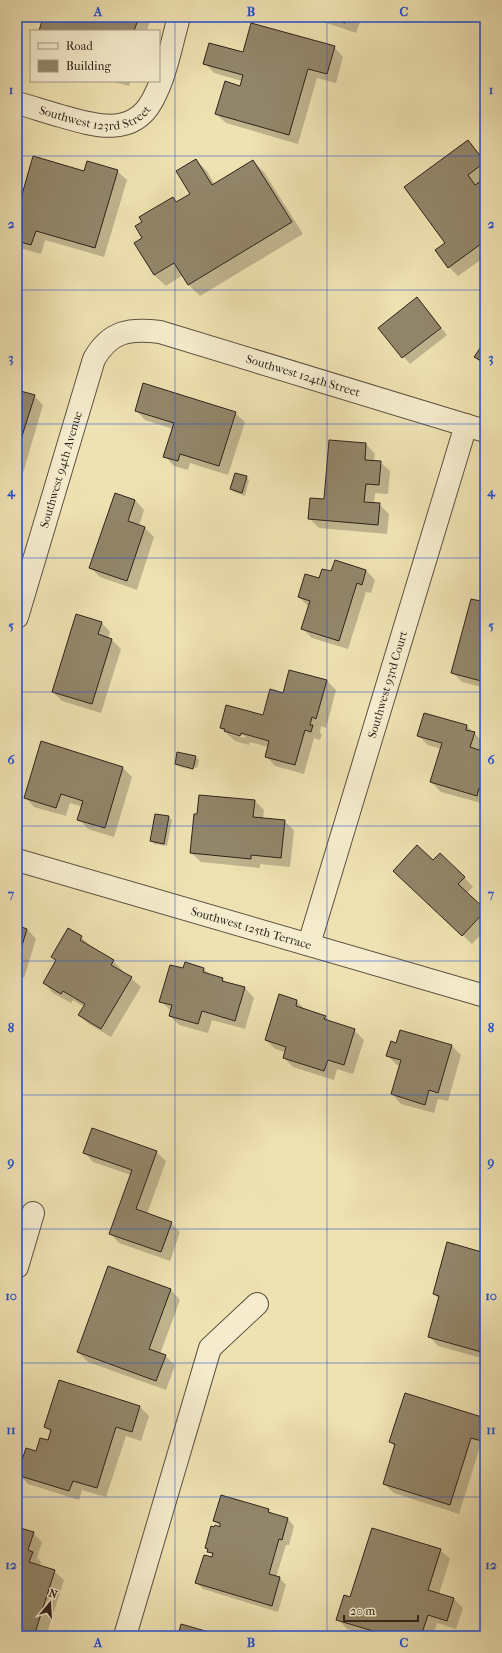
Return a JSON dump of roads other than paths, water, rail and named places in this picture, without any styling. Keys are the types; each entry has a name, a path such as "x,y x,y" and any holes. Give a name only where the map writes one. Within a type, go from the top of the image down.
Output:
{"street":[{"name":"Southwest 123rd Street","path":"160,78 179,17"},
{"name":"Southwest 123rd Street","path":"17,103 93,125 117,125 132,121 146,110 159,82"},
{"name":"Southwest 124th Street","path":"121,333 145,330 166,333 476,428"},
{"name":"Southwest 94th Avenue","path":"17,617 94,359 100,348 108,340 121,333"},
{"name":"Southwest 93rd Court","path":"309,944 476,428"},
{"name":"Southwest 125th Terrace","path":"17,860 485,996"},
{"path":"17,1267 33,1213"},
{"path":"125,1636 210,1348 257,1304"}]}
